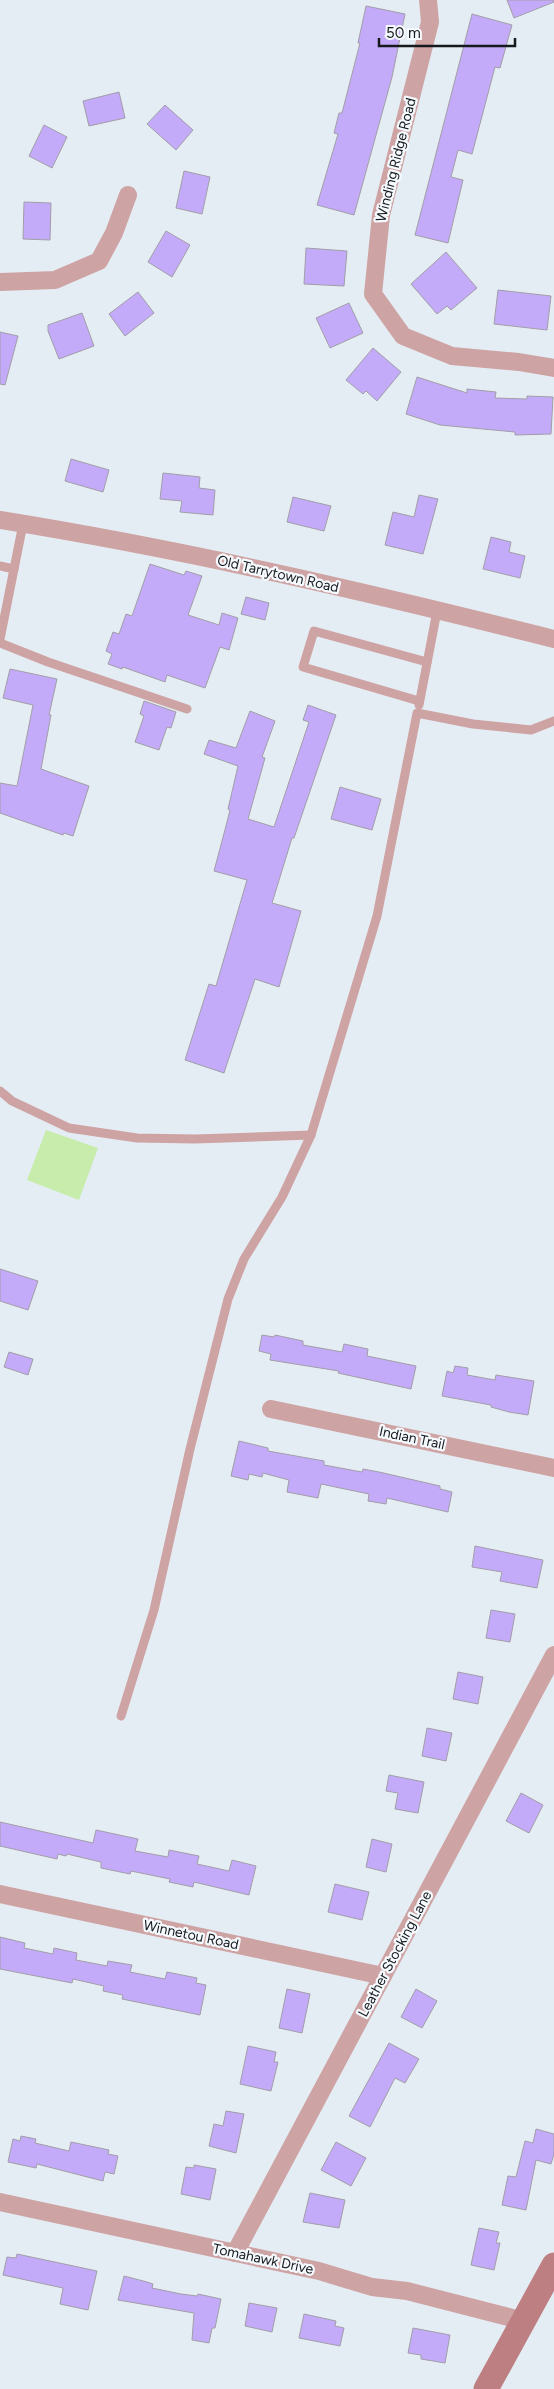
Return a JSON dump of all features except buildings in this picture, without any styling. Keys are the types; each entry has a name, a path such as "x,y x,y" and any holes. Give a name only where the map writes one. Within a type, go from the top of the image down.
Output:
{"main road":[{"path":"486,2389 554,2264"}],"street":[{"name":"Winding Ridge Road","path":"428,0 430,22 381,215 373,294 403,336 452,356 520,362 554,368"},
{"path":"0,282 55,280 99,261 114,233 128,194"},
{"name":"Old Tarrytown Road","path":"0,520 89,534 243,566 554,638"},
{"name":"Indian Trail","path":"271,1409 554,1468"},
{"name":"Leather Stocking Lane","path":"235,2253 554,1655"},
{"name":"Winnetou Road","path":"0,1894 383,1976"},
{"name":"Tomahawk Drive","path":"0,2202 318,2271 372,2286 407,2291 503,2314 524,2321"}],"lane":[{"path":"0,639 23,524"},
{"path":"0,566 14,569"},
{"path":"121,1716 154,1610 190,1448 228,1299 244,1259 282,1197 311,1135 377,916 437,612"},
{"path":"420,701 303,667 314,631 427,662"},
{"path":"0,643 48,662 187,709"},
{"path":"417,713 472,724 531,730 554,721"},
{"path":"0,1091 12,1101 69,1128 137,1138 195,1139 311,1135"}],"green space":[{"path":"46,1130 98,1148 79,1200 27,1180"}]}
